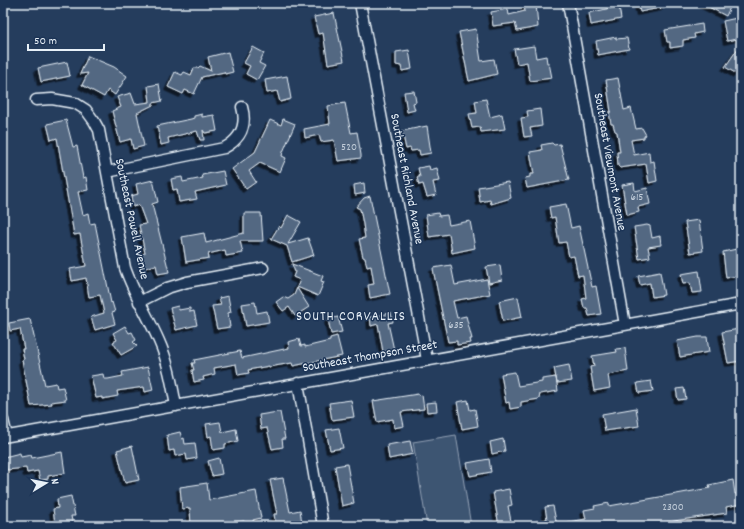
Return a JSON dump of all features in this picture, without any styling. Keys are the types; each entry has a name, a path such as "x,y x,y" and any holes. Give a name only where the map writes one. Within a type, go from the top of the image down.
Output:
{"street":[{"name":"Southeast Richland Avenue","path":"360,3 428,360"},
{"name":"Southeast Viewmont Avenue","path":"568,3 625,325"},
{"name":"Southeast Powell Avenue","path":"36,100 62,99 75,102 86,110 99,130 125,268 139,302 159,340 167,360 176,406"},
{"path":"107,172 224,148 230,145 242,132 244,120 242,107"},
{"path":"139,302 167,288 187,282 263,268"},
{"name":"Southeast Thompson Street","path":"5,436 741,304"},
{"path":"298,383 323,526"},
{"path":"3,420 5,436"}],"shaded area":[{"path":"456,435 471,526 427,526 413,442"}],"building":[{"path":"536,3 538,27 517,31 515,23 493,26 491,12 508,9 509,15 525,11 524,5"},
{"path":"638,3 665,3 665,7 640,12"},
{"path":"701,3 732,3 726,16"},
{"path":"619,6 621,19 591,25 589,13"},
{"path":"334,13 344,61 328,64 323,33 318,34 314,17"},
{"path":"737,18 741,38 727,41 723,21"},
{"path":"702,24 703,32 694,34 695,38 683,40 683,46 670,48 670,42 667,42 665,30"},
{"path":"476,29 481,61 494,59 497,74 469,81 459,32"},
{"path":"616,37 616,39 627,38 629,49 598,55 596,41"},
{"path":"741,44 741,68 737,74 725,67"},
{"path":"534,46 536,58 546,56 552,78 530,81 527,62 517,64 514,49"},
{"path":"253,47 264,53 259,63 265,66 257,80 246,74 250,66 244,63"},
{"path":"409,50 412,69 402,71 401,66 396,65 396,52"},
{"path":"228,52 233,72 225,74 224,72 202,77 194,94 185,90 183,94 168,87 175,72 182,75 184,72 191,75 194,68 198,68 200,66 211,71 208,57"},
{"path":"88,56 114,67 127,76 115,95 108,90 104,97 82,85 88,73 80,74"},
{"path":"67,62 70,76 41,82 38,68"},
{"path":"287,76 291,99 280,102 277,91 267,93 265,80"},
{"path":"618,78 624,110 631,108 636,129 642,128 646,135 644,138 631,140 634,155 649,152 650,162 654,161 657,181 649,183 646,164 620,168 618,166 617,152 620,152 617,132 615,131 613,124 611,124 609,112 611,112 606,80"},
{"path":"159,84 162,101 153,103 153,105 137,113 144,146 133,149 131,139 120,142 112,111 121,107 117,97 131,93 135,104 150,102 148,86"},
{"path":"414,91 416,102 413,103 415,110 407,112 404,92"},
{"path":"486,99 490,117 502,114 505,129 481,132 480,127 472,128 469,114 477,113 475,101"},
{"path":"345,103 351,133 357,132 361,158 338,161 334,140 321,142 319,135 305,138 304,129 330,124 328,106"},
{"path":"540,109 542,126 530,128 532,136 524,137 521,118 528,117 527,111"},
{"path":"202,114 202,117 214,115 217,131 205,133 203,130 204,140 200,140 197,131 168,138 169,143 161,145 157,126 191,119 194,118 194,116"},
{"path":"283,119 295,124 283,152 282,156 286,158 280,172 260,163 249,171 256,182 246,189 232,169 255,152 270,120 281,125"},
{"path":"66,120 73,147 77,146 83,178 86,177 88,190 78,192 83,215 88,213 90,224 95,223 111,303 112,302 115,312 112,313 115,324 95,330 91,317 104,313 100,295 89,297 86,278 72,281 70,269 86,266 80,234 74,235 57,138 51,140 47,124"},
{"path":"427,126 431,153 420,155 419,150 411,151 410,148 406,149 402,131"},
{"path":"552,143 554,145 560,144 569,180 527,188 525,178 530,177 530,174 534,174 530,152 542,150 541,145"},
{"path":"429,166 430,170 437,168 440,181 433,182 436,195 427,197 423,184 419,185 417,177 420,177 418,168"},
{"path":"223,171 226,185 195,192 197,199 179,202 177,189 173,190 171,179 182,177 183,182 203,178 202,175"},
{"path":"153,180 158,202 152,204 169,272 158,274 156,265 145,268 142,254 145,253 139,225 146,224 139,205 133,207 131,196 138,194 136,184"},
{"path":"508,182 511,198 491,204 490,200 480,202 478,187"},
{"path":"364,183 365,193 355,195 354,185"},
{"path":"634,183 635,191 647,188 650,204 638,207 639,212 627,215 622,185"},
{"path":"370,196 390,294 370,298 368,285 374,284 371,266 367,267 365,258 363,257 359,239 365,238 360,209 356,207 364,198"},
{"path":"566,204 571,228 579,226 592,287 596,286 601,314 589,316 587,308 584,308 582,299 586,298 583,275 578,276 574,256 569,257 566,242 559,243 555,217 551,218 549,207"},
{"path":"244,213 261,213 263,241 240,241 243,253 226,256 225,250 208,254 209,258 186,262 182,237 204,233 206,243 244,233"},
{"path":"438,213 439,216 447,215 449,225 470,221 475,248 452,253 449,234 429,237 426,215"},
{"path":"288,215 301,222 288,244 308,238 314,255 292,262 287,246 271,239 279,226 281,228"},
{"path":"699,220 703,251 690,253 685,222"},
{"path":"650,226 652,238 660,236 661,245 648,247 650,257 639,259 634,227"},
{"path":"741,248 741,270 736,271 737,276 726,278 723,252"},
{"path":"292,264 323,276 321,281 324,282 318,296 297,287 300,280 293,277 295,272"},
{"path":"451,265 455,285 487,279 490,294 453,301 457,318 466,316 472,339 470,339 471,343 457,345 457,341 448,342 433,268"},
{"path":"500,265 502,280 489,283 486,267"},
{"path":"699,271 702,292 692,293 690,283 683,284 681,274"},
{"path":"660,272 664,295 652,297 650,283 640,285 638,276"},
{"path":"297,288 309,307 295,316 289,307 283,311 276,302 283,297 288,299 294,295"},
{"path":"228,296 231,312 228,313 230,327 217,329 212,306 221,305 219,298"},
{"path":"518,297 522,317 503,321 499,301"},
{"path":"255,302 257,313 267,311 269,322 246,326 242,304"},
{"path":"178,306 179,310 190,308 190,312 194,311 197,325 176,330 170,308"},
{"path":"391,313 393,322 388,323 394,350 383,352 378,324 371,326 370,317"},
{"path":"338,317 342,332 331,334 328,319"},
{"path":"30,319 45,385 56,383 57,388 63,387 66,400 51,402 52,404 31,406 22,360 24,359 22,349 24,349 20,329 10,331 9,323"},
{"path":"125,326 129,333 132,332 136,340 133,342 137,346 121,355 113,342 117,340 113,333"},
{"path":"739,329 741,361 728,363 722,332"},
{"path":"337,336 342,356 293,366 292,363 269,366 248,370 249,373 238,375 236,364 214,368 215,374 203,377 204,380 194,382 192,370 194,370 192,363 195,363 194,360 240,351 242,358 289,348 288,342 299,339 301,346 305,345 305,347 330,341 330,338"},
{"path":"707,337 709,352 680,357 677,341"},
{"path":"625,348 628,371 608,375 610,388 594,391 590,367 594,366 592,356 617,352 616,349"},
{"path":"569,365 572,381 557,383 554,368"},
{"path":"148,367 153,390 145,392 144,387 117,391 118,396 102,399 102,397 96,398 91,376 103,374 104,379 108,379 123,376 122,372"},
{"path":"515,372 518,386 542,382 542,379 556,377 558,391 540,394 539,399 521,402 521,407 510,409 509,402 506,403 501,374"},
{"path":"651,381 653,391 639,393 637,383"},
{"path":"684,388 686,399 678,400 676,389"},
{"path":"418,394 419,396 422,395 424,409 401,412 404,426 394,428 393,419 377,422 373,401"},
{"path":"351,400 354,417 332,420 329,403"},
{"path":"468,400 470,410 475,409 478,426 462,429 457,402"},
{"path":"436,402 437,411 427,412 426,403"},
{"path":"636,408 639,426 605,431 602,414"},
{"path":"280,412 285,439 282,439 283,447 272,449 267,428 261,429 259,415"},
{"path":"220,422 222,432 236,429 238,441 225,444 225,448 213,450 211,436 208,437 206,424"},
{"path":"339,428 343,448 330,450 326,430"},
{"path":"180,432 182,439 184,438 185,444 195,443 197,458 187,460 186,454 175,456 174,450 169,451 167,435"},
{"path":"503,439 505,451 492,454 490,442"},
{"path":"410,441 413,454 389,459 387,445"},
{"path":"132,446 139,480 125,483 117,450"},
{"path":"62,452 65,473 48,476 48,479 40,480 38,471 27,473 26,468 7,470 4,457 20,453 21,457 31,455 32,458"},
{"path":"219,458 222,474 212,476 208,461"},
{"path":"489,459 491,472 470,476 467,463"},
{"path":"347,464 354,503 342,506 335,466"},
{"path":"283,478 290,512 300,510 302,523 297,523 298,526 276,526 274,514 277,514 270,480"},
{"path":"733,480 735,494 741,493 741,504 726,507 727,513 641,526 568,526 568,522 586,519 584,510 595,508 594,506 609,503 609,506 710,488 709,485"},
{"path":"207,483 209,500 256,491 261,518 253,520 254,525 250,526 246,526 244,521 228,523 229,526 191,526 190,508 182,509 180,487"},
{"path":"509,489 512,505 508,506 512,526 499,526 493,492"},
{"path":"71,496 75,516 71,516 73,526 61,526 61,522 55,523 53,509 58,508 57,499"},
{"path":"553,506 557,526 533,526 532,522 547,519 545,507"}],"district":[{"name":"SOUTH CORVALLIS","path":"351,317"}]}
